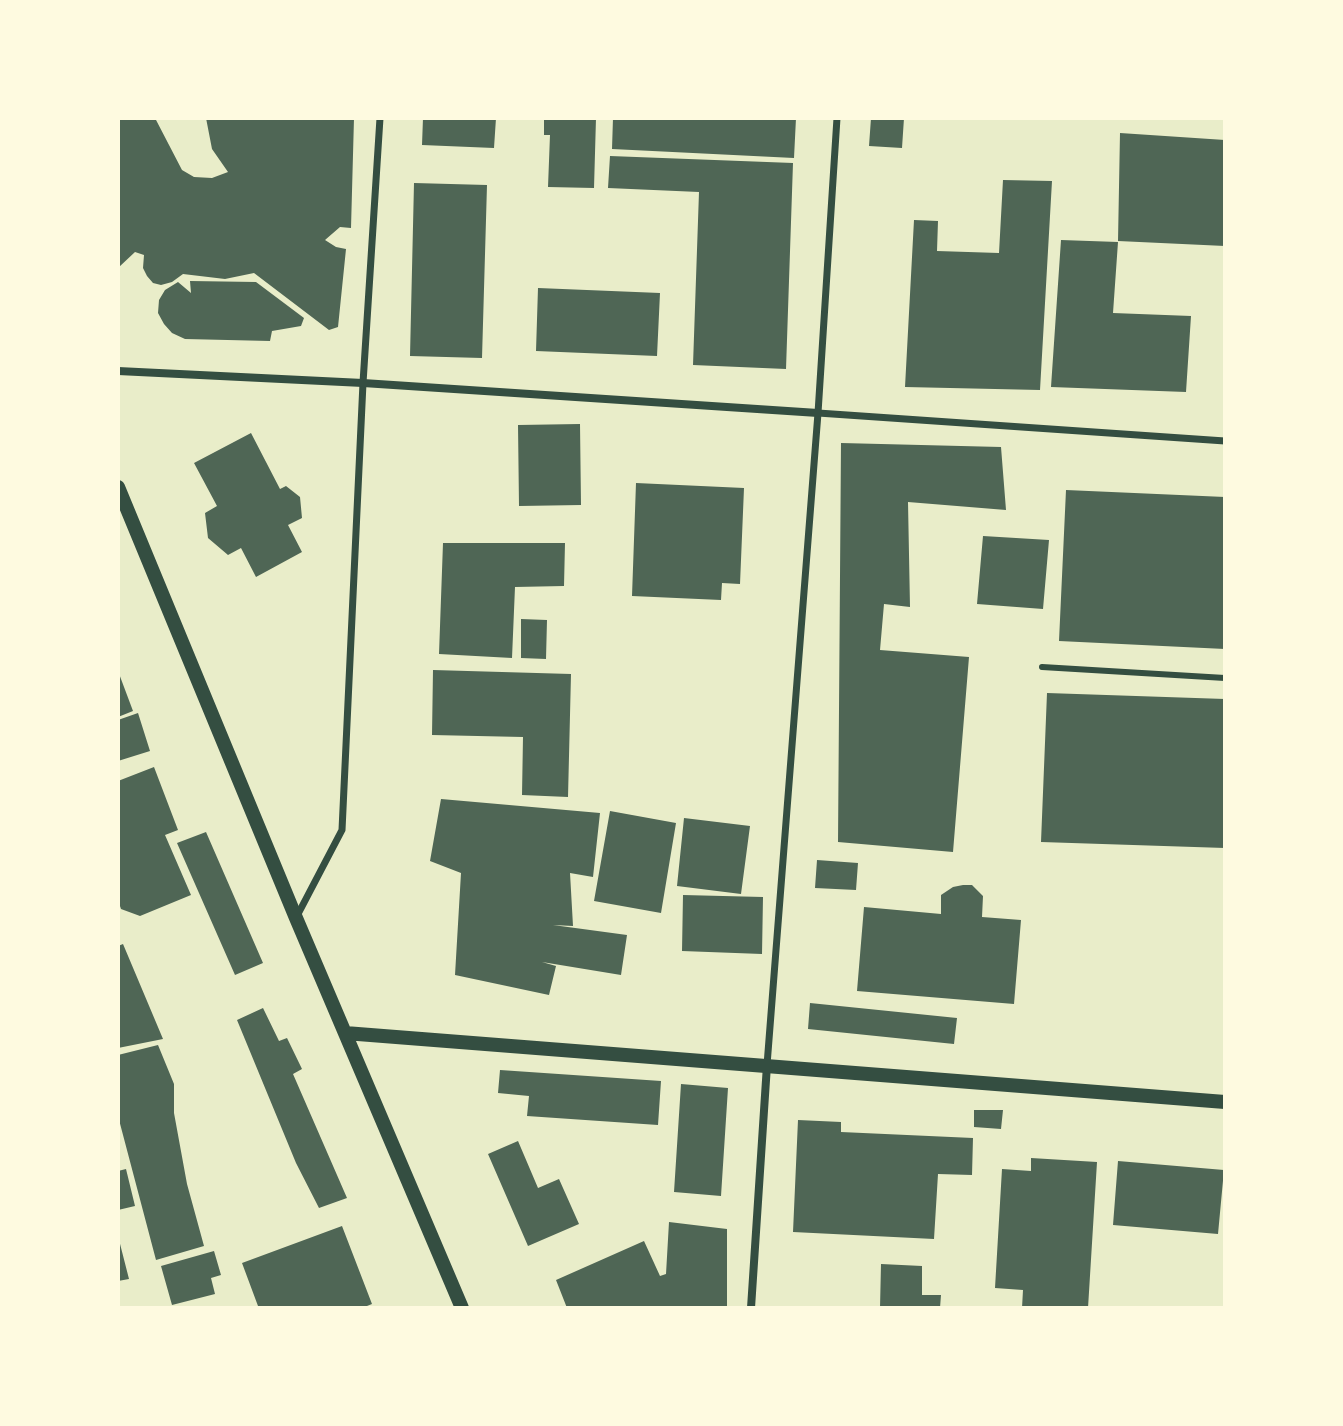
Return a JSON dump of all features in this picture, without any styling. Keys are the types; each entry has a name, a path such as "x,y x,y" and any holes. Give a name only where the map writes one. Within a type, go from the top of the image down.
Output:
{"street":[{"path":"296,918 342,830 363,383 380,118"},
{"path":"751,1308 837,118"},
{"path":"118,371 363,383 1225,441"},
{"path":"118,487 462,1308"},
{"path":"345,1033 1225,1102"}],"lane":[{"path":"1042,667 1225,678"}],"building":[{"path":"118,118 155,118 182,170 194,177 212,178 228,172 212,149 206,118 354,118 351,228 340,227 325,240 346,249 338,327 329,330 254,273 225,279 183,274 161,285 153,283 147,276 143,268 144,255 135,252 118,268"},
{"path":"423,118 496,118 494,148 422,145"},
{"path":"544,118 596,118 594,188 548,187 550,135 544,135"},
{"path":"613,118 796,118 794,158 612,149"},
{"path":"871,118 904,118 902,148 869,146"},
{"path":"1120,133 1225,140 1225,246 1118,241"},
{"path":"610,156 793,163 786,369 693,365 699,192 608,188"},
{"path":"1003,180 1052,181 1040,390 905,387 914,220 938,221 937,251 999,253"},
{"path":"414,183 487,185 482,358 410,356"},
{"path":"1061,240 1118,242 1113,313 1191,316 1186,392 1051,387"},
{"path":"190,281 256,282 304,318 301,326 272,331 270,341 185,339 172,333 164,324 158,313 159,300 165,290 178,282 191,293"},
{"path":"538,288 660,293 657,356 536,351"},
{"path":"580,424 581,505 519,506 518,425"},
{"path":"251,433 280,489 286,486 300,497 302,518 288,525 302,552 256,577 241,548 228,555 208,538 205,513 217,506 194,463"},
{"path":"841,443 1001,447 1006,510 908,502 910,607 884,604 880,650 969,657 953,852 838,842"},
{"path":"636,483 744,488 740,584 722,583 721,600 632,596"},
{"path":"1066,490 1225,497 1225,649 1059,641"},
{"path":"983,536 1049,540 1043,609 977,604"},
{"path":"443,543 565,543 564,586 515,587 512,658 439,654"},
{"path":"521,619 547,620 546,659 521,658"},
{"path":"433,670 571,674 568,797 522,795 523,737 432,735"},
{"path":"118,671 133,711 118,717"},
{"path":"1047,693 1225,699 1225,848 1041,842"},
{"path":"138,713 150,751 118,761 118,720"},
{"path":"154,767 178,830 165,835 191,895 140,916 121,909 118,900 118,781"},
{"path":"441,799 600,813 593,877 570,873 573,926 553,925 627,935 621,975 542,962 556,966 549,995 455,975 461,873 430,861"},
{"path":"610,811 676,823 661,913 594,901"},
{"path":"684,818 750,826 741,894 677,886"},
{"path":"206,832 263,963 235,975 177,843"},
{"path":"817,860 858,863 856,890 815,888"},
{"path":"963,885 972,885 983,896 982,917 1021,920 1014,1004 857,991 864,907 941,914 941,895"},
{"path":"683,895 763,897 762,954 682,951"},
{"path":"123,944 163,1039 118,1048 118,946"},
{"path":"810,1003 957,1018 954,1044 808,1029"},
{"path":"263,1008 279,1041 287,1038 302,1069 293,1074 347,1198 319,1208 296,1163 237,1020"},
{"path":"158,1045 174,1084 174,1113 187,1184 204,1246 156,1260 118,1116 118,1055"},
{"path":"500,1070 661,1081 658,1125 527,1116 529,1096 498,1093"},
{"path":"681,1084 728,1088 721,1196 674,1192"},
{"path":"974,1110 1003,1110 1001,1129 974,1127"},
{"path":"798,1120 841,1122 841,1132 973,1138 972,1175 938,1174 934,1239 793,1232"},
{"path":"518,1141 538,1188 559,1179 579,1224 528,1246 488,1154"},
{"path":"1031,1158 1097,1162 1088,1308 1022,1308 1023,1290 995,1288 1002,1169 1031,1171"},
{"path":"1118,1161 1224,1170 1218,1234 1113,1225"},
{"path":"126,1169 135,1206 118,1210 118,1171"},
{"path":"669,1222 727,1229 727,1308 567,1308 556,1280 644,1241 660,1276 666,1274"},
{"path":"342,1226 372,1304 362,1308 252,1308 258,1306 242,1263"},
{"path":"118,1236 129,1279 118,1281"},
{"path":"214,1251 221,1275 211,1278 215,1294 172,1305 161,1266"},
{"path":"881,1264 922,1266 922,1295 941,1295 940,1308 880,1308"}]}
